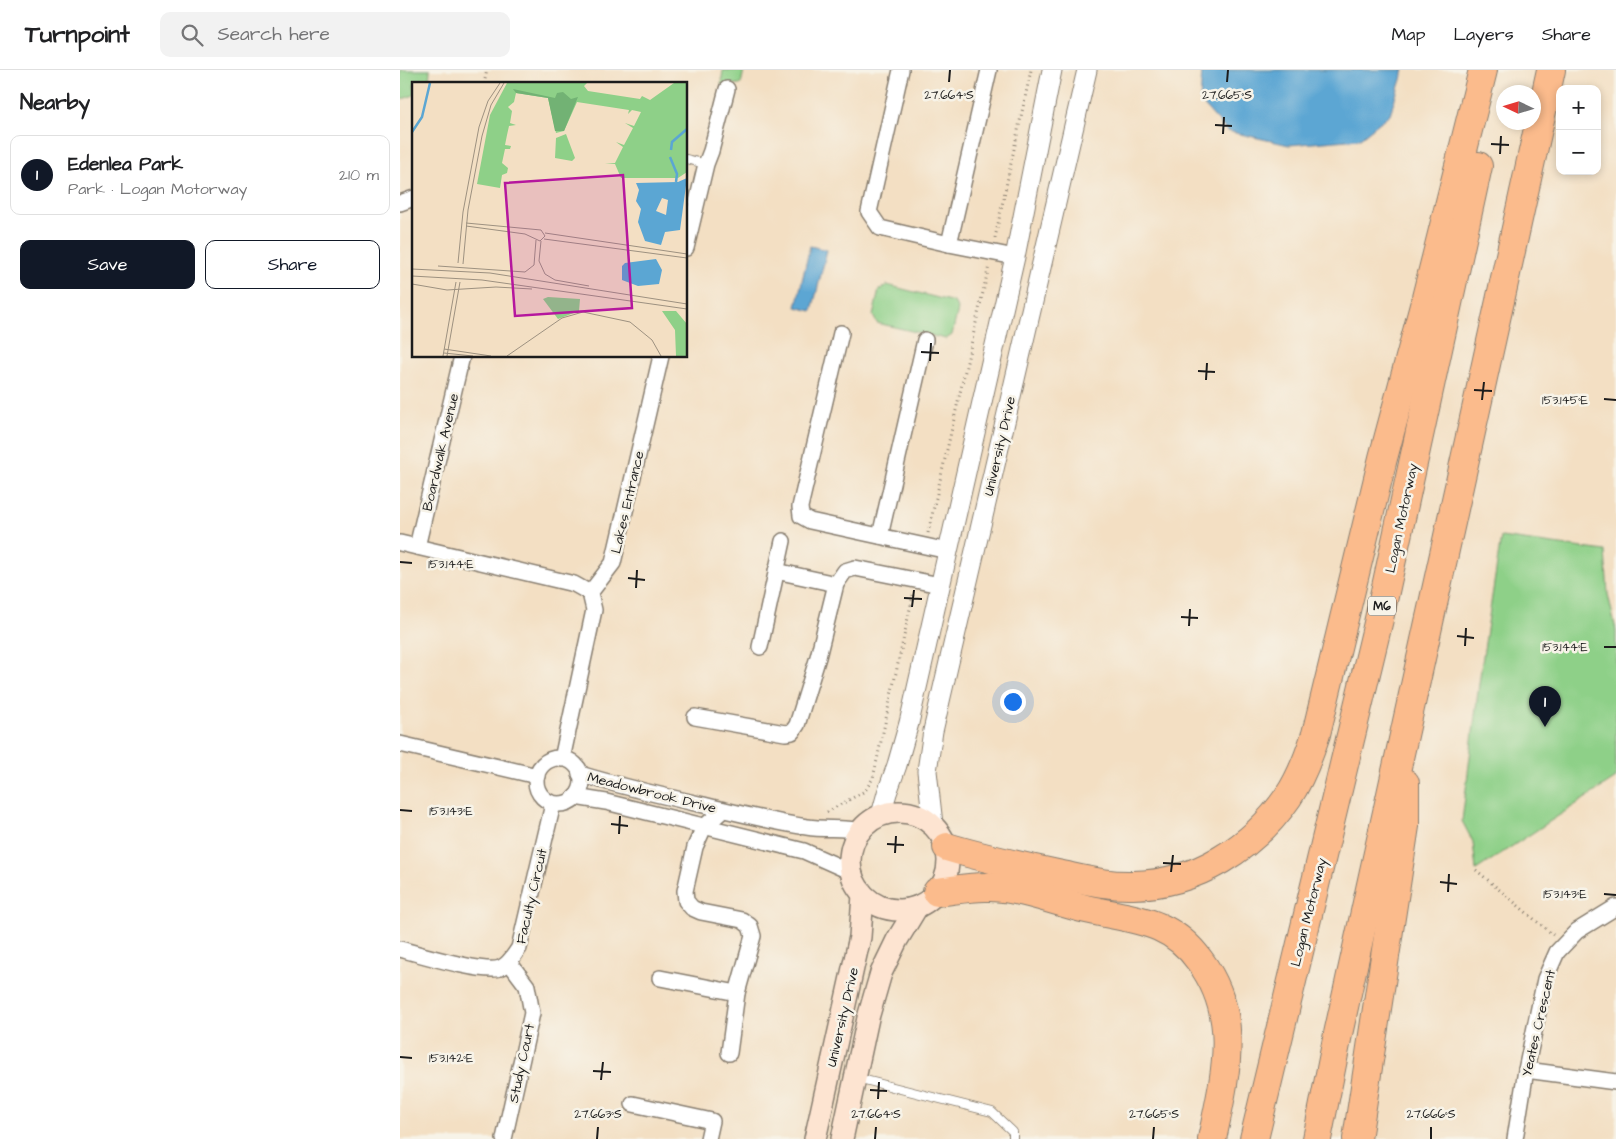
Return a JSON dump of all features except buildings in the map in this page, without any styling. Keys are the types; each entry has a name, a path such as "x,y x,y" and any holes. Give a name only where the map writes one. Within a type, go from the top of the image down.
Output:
{"highway":[{"path":"947,847 990,859 1090,881 1133,885 1161,882 1187,875 1212,865 1235,851 1254,837 1289,796 1301,774 1316,734 1378,476 1425,302 1483,70"},
{"name":"Logan Motorway","path":"1254,1139 1379,618 1500,70"},
{"path":"1317,1139 1405,729 1551,70"},
{"path":"1357,1139 1405,826 1405,729"},
{"path":"927,899 989,887 1024,892 1087,909 1142,920 1161,928 1186,945 1197,956 1211,978 1225,1015 1225,1068 1212,1139"}],"main road":[{"path":"894,811 908,812 921,816 933,824 947,847 949,863 945,878 927,899 903,910 888,909 875,904 863,894 851,872 850,858 853,843 860,830 869,821 881,815 894,811"},
{"name":"University Drive","path":"815,1139 854,968 860,937 863,894"},
{"name":"University Drive","path":"842,1139 868,1018 881,973 897,940 927,899"}],"street":[{"path":"901,70 869,212 880,228 1015,257"},
{"path":"949,244 989,70"},
{"name":"University Drive","path":"881,815 886,793 897,765 909,723 1015,257 1052,70"},
{"name":"University Drive","path":"1032,169 1055,118 1064,70"},
{"name":"University Drive","path":"933,824 927,771 933,730 1087,70"},
{"path":"688,240 706,164 712,151 727,89"},
{"path":"400,203 412,199"},
{"path":"841,333 800,507 801,516 810,521 948,551"},
{"path":"880,536 925,340"},
{"name":"Boardwalk Avenue","path":"417,547 462,358"},
{"name":"Lakes Entrance","path":"590,593 613,564 661,358"},
{"path":"760,648 783,541"},
{"path":"400,543 574,584 590,593 594,610 562,759 548,761 542,766 537,776 536,784 538,791 547,801 553,804"},
{"path":"695,717 785,733 792,732 797,726 818,657 836,584 845,570 855,568 940,585"},
{"path":"776,572 836,584"},
{"path":"400,744 537,776"},
{"name":"Meadowbrook Drive","path":"553,804 568,802 580,790 580,774 575,766 562,759"},
{"name":"Meadowbrook Drive","path":"580,774 612,784 805,827 832,830 847,828 860,830"},
{"name":"Meadowbrook Drive","path":"575,797 606,802 804,851 851,872"},
{"name":"Faculty Circuit","path":"400,950 485,970 501,968 509,962 519,948 553,804"},
{"name":"Meadowbrook Drive","path":"704,827 723,810"},
{"path":"704,827 695,847 685,891 686,901 692,908 701,912 742,920 750,926 753,936 737,993 729,1053"},
{"name":"Yeates Crescent","path":"1515,1139 1526,1070 1545,979 1557,952 1577,931 1616,907"},
{"name":"Study Court","path":"504,1139 532,1013 527,986 509,962"},
{"path":"660,978 737,993"},
{"path":"1526,1070 1616,1082"},
{"path":"633,1104 712,1121 708,1139"}],"lane":[{"path":"688,160 706,164"},
{"path":"855,1078 992,1112 1013,1132 1013,1139"}],"path":[{"path":"925,546 992,253 1031,70"},
{"path":"822,814 865,791 873,778 917,580"},
{"path":"1476,870 1553,936"}],"green space":[{"path":"400,70 430,70 429,82 412,82 412,96 400,100"},
{"path":"723,70 744,70 741,84 721,85"},
{"path":"887,285 954,302 958,309 952,335 946,339 877,323 873,316 879,290"},
{"path":"1501,537 1605,551 1608,594 1616,630 1616,778 1476,870 1473,842 1462,821 1480,676"}],"water":[{"path":"1202,70 1404,70 1390,114 1359,139 1289,145 1227,131 1200,101"},
{"path":"810,246 827,250 812,311 796,307"}],"place":[{"name":"Edenlea Park","path":"1545,727"}]}
